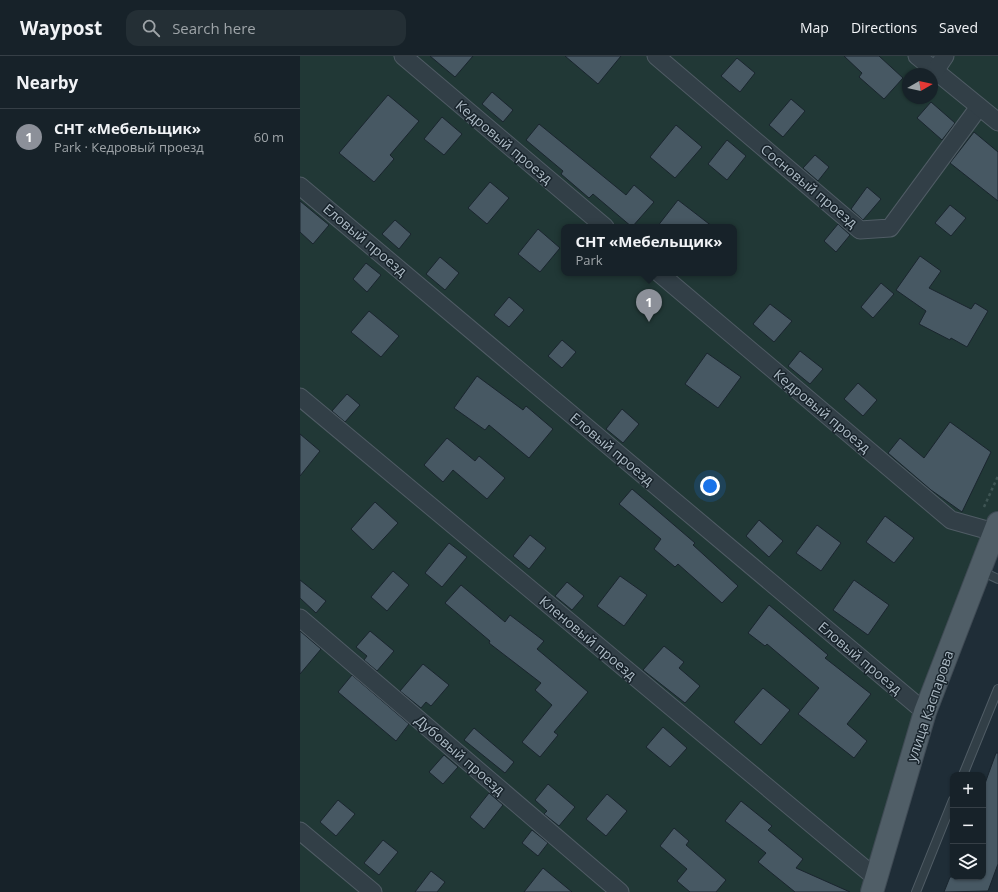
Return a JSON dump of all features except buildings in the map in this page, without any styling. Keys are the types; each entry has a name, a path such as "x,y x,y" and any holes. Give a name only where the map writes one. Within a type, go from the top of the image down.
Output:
{"main road":[{"name":"улица Каспарова","path":"874,885 925,712 989,575 989,527"}],"street":[{"name":"Кедровый проезд","path":"403,56 601,224"},
{"name":"Сосновый проезд","path":"656,56 860,230 890,228 979,107"},
{"path":"917,56 931,68"},
{"path":"937,68 945,56"},
{"path":"938,73 998,122"},
{"name":"Еловый проезд","path":"300,186 925,712"},
{"name":"Кедровый проезд","path":"663,276 950,520 989,527"},
{"name":"Кленовый проезд","path":"300,397 874,885"},
{"name":"Дубовый проезд","path":"300,618 620,892"},
{"path":"300,831 373,892"}],"lane":[{"path":"964,772 996,700 998,689"},
{"path":"916,892 950,807"}],"path":[{"path":"989,527 998,476"}],"green space":[{"path":"300,56 998,56 998,523 872,892 300,892"}],"place":[{"name":"СНТ «Мебельщик»","path":"649,322"}]}
